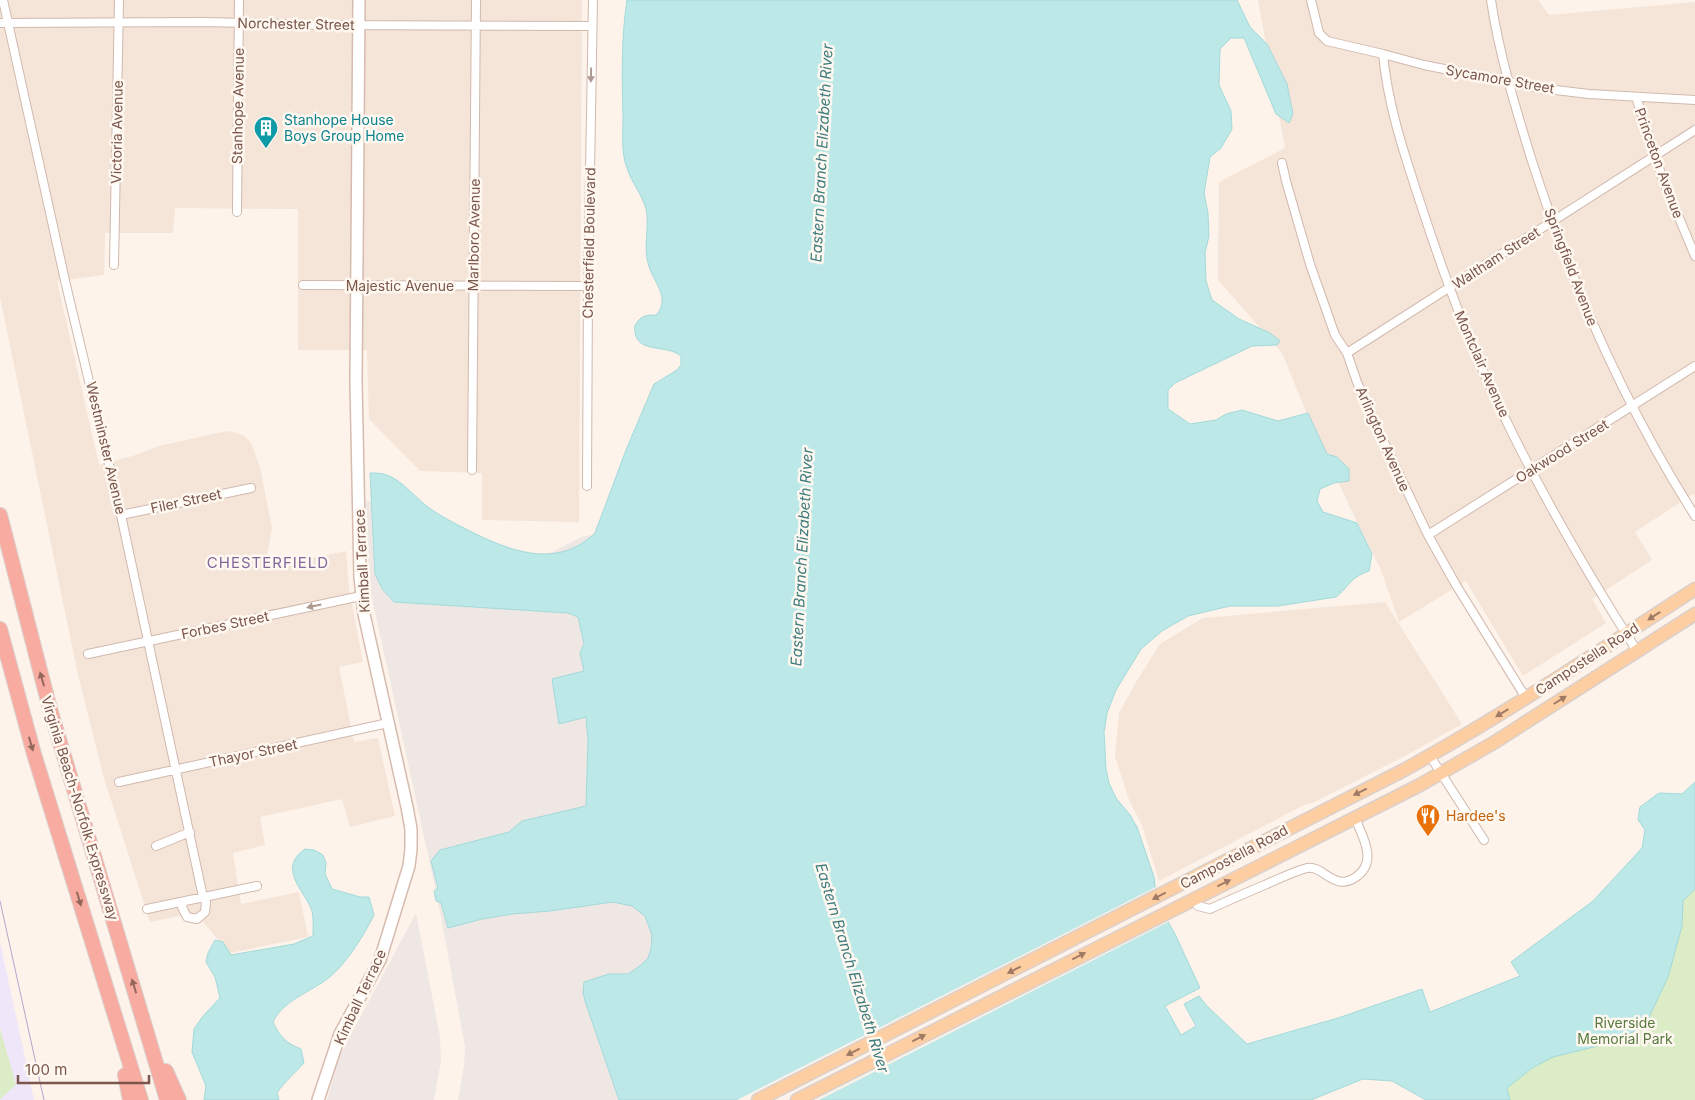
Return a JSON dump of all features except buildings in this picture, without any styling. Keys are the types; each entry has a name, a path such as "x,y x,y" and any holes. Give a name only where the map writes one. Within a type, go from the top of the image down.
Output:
{"highway":[{"name":"Virginia Beach-Norfolk Expressway","path":"0,515 33,647 57,732 167,1100"},
{"name":"Virginia Beach-Norfolk Expressway","path":"0,629 34,754 141,1100"},
{"path":"109,996 130,1100"},
{"path":"142,1015 179,1100"}],"main road":[{"name":"Campostella Road","path":"758,1100 1430,756 1526,698 1695,589"},
{"name":"Campostella Road","path":"797,1100 1441,773 1514,730 1695,614"}],"street":[{"name":"Westminster Avenue","path":"3,0 4,22 121,514 190,832 202,897"},
{"name":"Victoria Avenue","path":"114,264 119,0"},
{"name":"Stanhope Avenue","path":"237,212 239,0"},
{"name":"Kimball Terrace","path":"318,1100 340,1034 380,960 409,866 411,849 411,829 361,596 356,392 359,0"},
{"name":"Marlboro Avenue","path":"472,470 476,0"},
{"name":"Chesterfield Boulevard","path":"587,486 593,0"},
{"name":"Sycamore Street","path":"1311,0 1316,26 1319,33 1327,41 1424,65 1509,82 1580,93 1695,100"},
{"name":"Springfield Avenue","path":"1491,0 1509,82 1523,132 1553,222 1596,331 1632,407 1695,516"},
{"name":"Norchester Street","path":"4,22 592,26"},
{"name":"Montclair Avenue","path":"1383,54 1394,121 1435,250 1488,383 1531,470 1561,525 1637,651"},
{"name":"Princeton Avenue","path":"1636,97 1655,157 1695,256"},
{"name":"Waltham Street","path":"1347,353 1695,130"},
{"name":"Arlington Avenue","path":"1282,163 1310,264 1335,335 1347,353 1357,382 1379,432 1428,535 1456,585 1526,698"},
{"name":"Majestic Avenue","path":"302,285 588,286"},
{"name":"Oakwood Street","path":"1428,535 1695,366"},
{"name":"Filer Street","path":"121,514 251,488"},
{"name":"Forbes Street","path":"88,654 361,596"},
{"name":"Thayor Street","path":"119,782 388,723"},
{"path":"1430,756 1484,840"},
{"path":"1198,906 1210,909 1294,872 1311,868 1339,882 1352,880 1364,869 1368,860 1365,841 1355,818"},
{"path":"156,846 190,832"},
{"path":"148,908 257,886"},
{"path":"183,902 182,907 187,917 197,919 205,912 206,902 202,897"}],"shaded area":[{"path":"0,0 582,0 579,522 482,520 482,473 420,471 369,419 367,350 298,350 298,209 175,208 173,233 105,233 104,275 57,281 99,465 136,455 159,446 227,431 237,433 244,436 251,443 260,467 272,528 267,556 274,562 302,560 346,551 349,589 363,662 339,667 354,742 378,738 395,816 350,827 342,799 260,817 265,845 233,853 241,904 299,892 308,937 230,953 195,913 150,922 103,775 77,670 0,297"},
{"path":"1258,0 1538,0 1549,15 1695,2 1695,496 1693,494 1635,532 1652,560 1592,599 1606,623 1523,676 1466,581 1399,622 1381,570 1307,414 1282,353 1218,280 1219,182 1285,148"},
{"path":"366,500 524,567 581,537 717,514 735,1100 458,1100 464,1066 465,1046 438,901 369,584"},
{"path":"1385,602 1462,724 1401,758 1314,802 1304,805 1159,881 1142,825 1129,800 1115,756 1119,713 1160,644 1203,618"},
{"path":"416,913 440,1037 441,1061 434,1100 327,1100 339,1057"},
{"path":"0,942 26,1062 34,1100 0,1100"}],"green space":[{"name":"Riverside Memorial Park","path":"1695,876 1695,1100 1493,1100"},
{"path":"0,1028 16,1085 0,1099"}],"water":[{"name":"Eastern Branch Elizabeth River","path":"627,0 1237,0 1250,27 1267,44 1287,84 1293,114 1289,123 1276,114 1244,38 1231,38 1220,49 1219,85 1231,111 1232,129 1221,148 1210,157 1204,193 1208,213 1209,236 1205,253 1206,281 1212,300 1239,319 1270,333 1280,341 1277,345 1252,346 1175,383 1168,390 1168,409 1190,424 1216,420 1226,414 1242,410 1278,421 1308,413 1327,454 1337,457 1349,469 1349,481 1334,483 1320,489 1317,501 1323,512 1357,523 1372,554 1369,571 1353,579 1336,597 1278,606 1230,606 1188,616 1162,631 1141,649 1116,690 1107,713 1104,732 1106,769 1109,783 1116,798 1137,827 1154,877 1157,903 1175,934 1200,988 1165,1006 1181,1035 1196,1026 1184,1004 1199,996 1247,1044 1338,1018 1422,989 1430,1012 1520,976 1511,962 1593,901 1642,848 1645,830 1638,820 1640,807 1659,793 1682,794 1695,782 1695,889 1683,901 1682,926 1668,977 1645,1026 1610,1043 1553,1057 1532,1068 1507,1088 1510,1100 1426,1100 1392,1081 1363,1079 1311,1100 619,1100 586,1004 583,993 584,982 609,974 628,974 648,958 652,935 645,916 632,906 613,902 550,911 512,914 482,919 448,928 441,903 436,901 434,891 438,888 431,861 440,850 509,832 522,821 586,806 588,741 586,717 559,724 552,679 584,671 580,653 584,644 578,617 568,613 394,602 383,590 375,574 370,473 387,475 394,478 428,507 442,516 484,538 516,550 549,554 565,551 580,544 595,533 626,450 654,384 677,370 681,365 681,356 675,352 641,343 637,339 635,330 636,323 642,318 656,315 660,309 662,296 648,263 646,209 629,173 623,150 622,59"},
{"path":"305,849 314,850 323,855 326,863 325,874 332,889 360,897 369,897 374,915 355,947 337,970 324,982 284,1007 273,1022 284,1039 301,1049 304,1063 277,1093 279,1100 204,1100 206,1086 192,1052 194,1029 220,998 215,977 206,962 208,953 215,940 223,942 231,955 294,944 313,936 311,908 294,878 293,871 293,863 297,856"}],"pier":[{"path":"1158,886 1159,902 1170,921 819,1100 737,1100"}],"tram line":[{"path":"0,901 44,1100"}],"place":[{"name":"Stanhope House Boys Group Home","path":"266,149"},
{"name":"Hardee's","path":"1428,837"}],"district":[{"name":"CHESTERFIELD","path":"268,563"}]}
